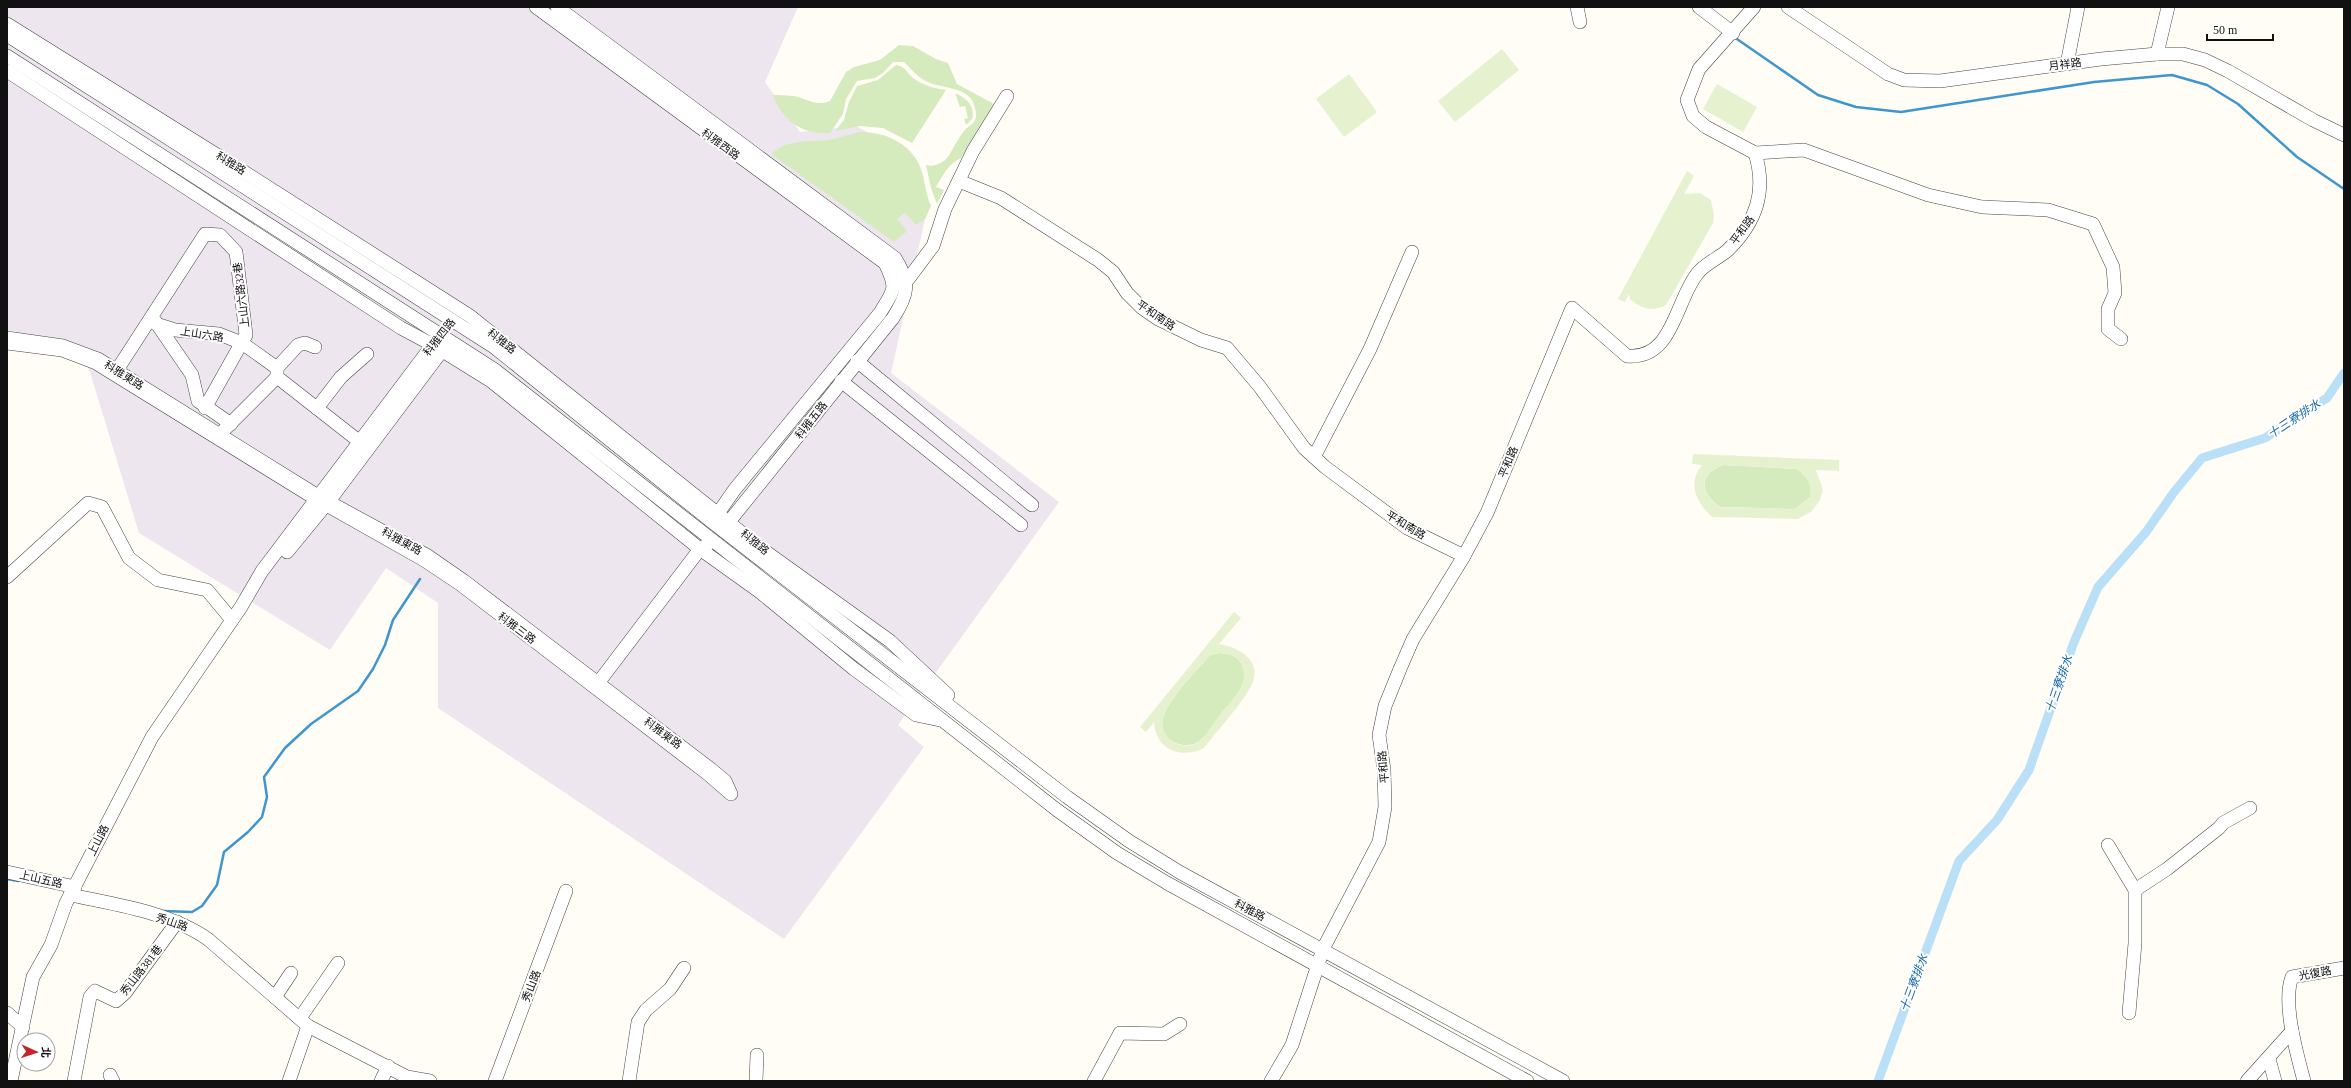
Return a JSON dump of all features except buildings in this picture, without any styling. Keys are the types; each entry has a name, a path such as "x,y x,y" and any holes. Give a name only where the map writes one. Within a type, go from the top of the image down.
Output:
{"street":[{"name":"科雅西路","path":"536,7 885,264 894,281 893,290"},
{"name":"科雅西路","path":"557,7 895,258 906,282"},
{"path":"1577,7 1580,22"},
{"path":"1699,7 1731,35"},
{"path":"1754,7 1731,35 1699,69 1687,100 1693,116 1706,127 1755,153 1804,150 1928,195 1982,206 2048,210 2092,224 2113,267 2116,293 2108,309 2108,329 2121,339"},
{"name":"月祥路","path":"1788,7 1882,70 1904,80 1940,81 2067,64 2157,54 2183,54 2205,60 2270,94 2313,120 2344,135"},
{"path":"2067,64 2078,7"},
{"path":"2157,54 2168,7"},
{"name":"科雅路","path":"7,24 462,311 713,527"},
{"name":"科雅路","path":"7,36 494,347 713,527 944,721 1057,810 1117,853 1167,883 1319,965 1527,1081"},
{"name":"科雅路","path":"7,56 441,343 491,381 700,549 760,592 854,669 916,715 944,721"},
{"name":"科雅路","path":"7,71 401,328 441,343 495,370 713,527 726,526 956,711 1067,798 1129,841 1181,872 1563,1081"},
{"path":"893,290 906,282 933,246 945,209 973,151 1007,96"},
{"name":"平和路","path":"1271,1081 1292,1045 1323,949 1379,842 1385,807 1384,770 1379,735 1385,706 1413,639 1464,556 1487,513 1572,308 1627,356 1644,355 1657,348 1676,318 1697,273 1727,250 1754,216 1759,203 1759,166 1755,153"},
{"name":"平和南路","path":"959,181 1001,198 1098,260 1113,272 1127,293 1158,319 1201,340 1227,348 1260,387 1304,448 1314,457 1407,528 1464,556"},
{"name":"上山六路32巷","path":"117,370 154,320 205,234 220,235 236,252 246,335 205,408"},
{"path":"1314,457 1370,349 1412,252"},
{"name":"科雅五路","path":"713,527 726,526 857,360 893,318 905,300 906,282"},
{"name":"科雅五路","path":"596,685 700,549 735,489 880,313 893,290"},
{"name":"科雅四路","path":"240,607 441,343 462,311"},
{"name":"上山六路","path":"154,320 175,330 219,334 242,343 317,408 360,442"},
{"name":"上山六路","path":"154,320 192,376 198,401 205,408 231,424"},
{"name":"科雅東路","path":"7,338 63,346 98,359 322,500"},
{"name":"科雅東路","path":"7,343 62,350 96,363 322,500"},
{"path":"220,435 277,373 298,345 305,343 315,347"},
{"name":"科雅四路","path":"322,500 360,442 441,343"},
{"path":"317,408 342,377 367,354"},
{"path":"857,360 1032,505"},
{"path":"841,381 1021,525"},
{"name":"科雅三路","path":"322,500 424,560 460,584 596,685 708,774"},
{"path":"7,577 88,503 102,507 129,558 158,580 207,590 232,620"},
{"name":"上山路","path":"11,1081 33,977 51,945 72,891 152,736 240,607"},
{"name":"科雅東路","path":"596,685 712,770 725,781 731,794 708,774"},
{"path":"2135,890 2167,869 2219,828 2223,823 2250,808"},
{"path":"2108,845 2135,890 2135,943 2129,1013"},
{"name":"上山五路","path":"7,872 72,891"},
{"name":"秀山路","path":"72,891 177,922 207,940 304,1022 407,1077 430,1081"},
{"name":"秀山路","path":"495,1081 566,891"},
{"name":"秀山路381巷","path":"74,1081 90,997 95,991 116,1001 125,993 177,922"},
{"path":"289,1081 304,1022 338,963"},
{"path":"629,1081 638,1022 646,1010 670,989 684,968"},
{"name":"光復路","path":"2304,1081 2292,1031 2289,986 2292,977 2344,968"},
{"path":"275,997 291,973"},
{"path":"7,1013 23,1027"},
{"path":"1094,1081 1120,1033 1164,1034 1180,1024"},
{"path":"2247,1081 2269,1059 2292,1031"},
{"path":"756,1081 757,1054"},
{"path":"2269,1059 2275,1081"},
{"path":"381,1081 388,1066"}],"shaded area":[{"path":"7,7 798,7 765,82 800,132 856,126 901,151 925,219 891,373 1059,502 898,725 924,747 784,939 438,708 438,603 386,568 330,650 139,533 82,346 7,330"}],"green space":[{"path":"899,45 913,46 936,59 948,63 957,84 994,104 961,158 956,160 949,167 936,187 944,190 937,204 931,188 926,165 934,166 944,161 962,133 975,120 976,112 973,101 963,92 930,83 919,77 904,62 893,62 883,73 875,78 857,81 846,99 843,114 830,133 811,132 802,129 788,119 782,112 773,95 793,96 816,103 825,103 830,101 846,72 854,67 880,60"},
{"path":"1502,49 1519,70 1455,122 1438,101"},
{"path":"896,65 904,68 913,78 925,85 946,90 912,143 883,128 860,126 835,131 844,120 849,102 857,86 878,80"},
{"path":"1349,74 1377,112 1344,137 1316,99"},
{"path":"1717,84 1757,107 1743,132 1703,109"},
{"path":"955,93 963,97 973,110 972,119 966,125 964,119 968,118 965,106 960,107"},
{"path":"858,132 878,134 897,141 912,154 918,162 922,172 931,206 925,219 916,225 905,213 897,219 907,231 894,242 771,154 777,149 798,142 831,139"},
{"path":"1687,171 1694,176 1684,194 1700,193 1711,200 1714,215 1713,223 1666,305 1652,309 1643,307 1630,299 1629,294 1625,302 1618,299"},
{"path":"1693,454 1839,460 1839,471 1816,470 1823,490 1820,500 1812,511 1798,519 1712,517 1706,511 1695,492 1695,479 1697,472 1702,465 1692,464","holes":["1723,465 1797,469 1808,481 1811,493 1810,497 1795,509 1720,507 1709,496 1706,490 1705,484 1709,474"]},
{"path":"1723,465 1797,469 1804,475 1810,485 1810,497 1795,509 1720,507 1709,496 1705,484 1709,474"},
{"path":"1234,612 1241,618 1219,644 1234,648 1247,656 1254,668 1255,676 1243,699 1204,748 1187,753 1171,750 1159,739 1155,731 1154,722 1146,732 1140,727","holes":["1219,653 1238,659 1244,672 1242,685 1234,698 1201,740 1188,746 1174,743 1165,733 1163,725 1164,716 1175,696 1210,655"]},
{"path":"1219,653 1227,654 1238,659 1244,672 1242,685 1234,698 1202,739 1190,745 1175,743 1166,736 1163,728 1163,718 1174,697 1182,687 1210,655"}],"waterway":[{"path":"1734,37 1818,95 1856,107 1901,112 2094,82 2172,75 2207,85 2238,104 2297,157 2344,189"},
{"name":"十三寮排水","path":"1878,1081 1959,861 1997,820 2029,770 2074,642 2098,587 2146,532 2174,492 2202,458 2265,438 2327,398 2344,373"},
{"path":"164,911 192,912 202,906 217,885 224,852 248,832 262,817 267,797 264,777 285,748 311,724 358,691 373,669 385,645 393,620 420,579"},
{"path":"7,879 18,881"}]}
